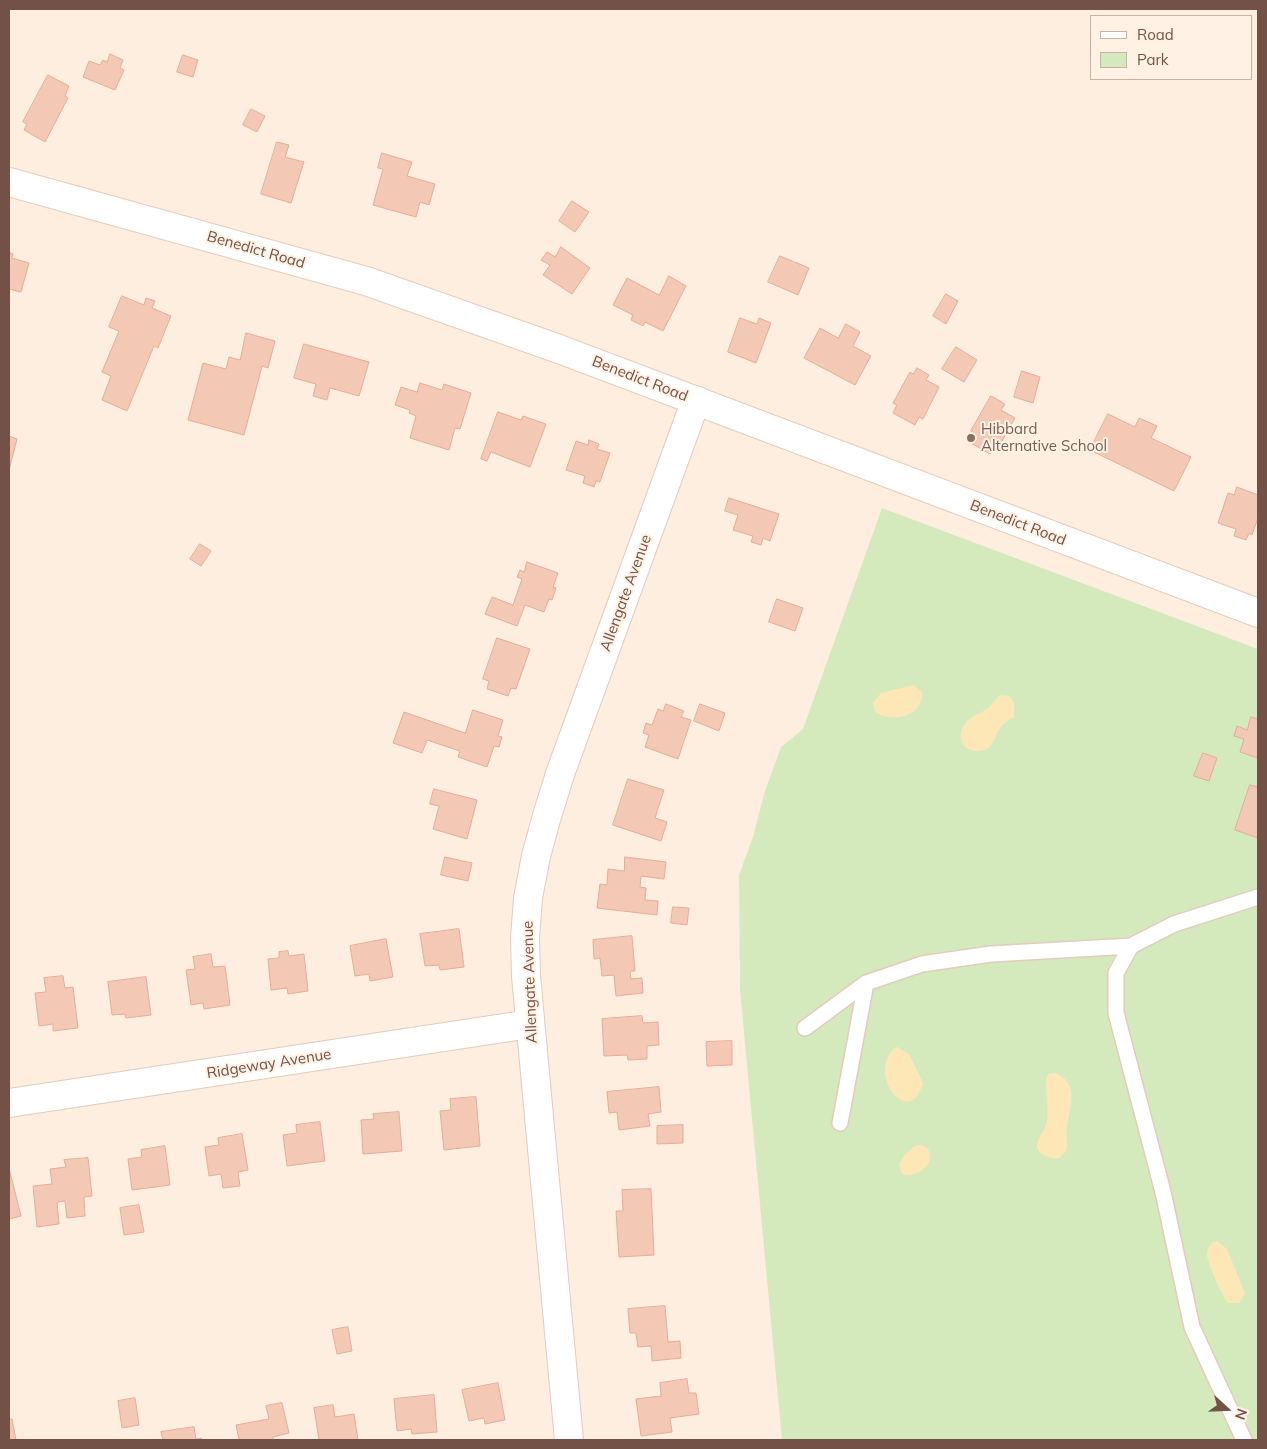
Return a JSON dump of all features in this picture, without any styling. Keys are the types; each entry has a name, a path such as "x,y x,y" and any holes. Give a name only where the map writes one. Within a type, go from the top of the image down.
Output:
{"street":[{"name":"Benedict Road","path":"9,182 366,281 560,349 1258,613"},
{"name":"Allengate Avenue","path":"569,1440 530,1024 525,938 528,898 538,848 560,774 696,400"},
{"name":"Ridgeway Avenue","path":"9,1103 530,1024"}],"lane":[{"path":"805,1028 866,982 922,964 991,954 1131,946 1174,924 1258,898"},
{"path":"1131,946 1116,973 1116,1013 1163,1192 1192,1327 1244,1440"},
{"path":"840,1123 866,982"}],"green space":[{"path":"882,508 1258,649 1258,1440 782,1440 740,990 739,875 781,747 803,729"}],"sand":[{"path":"914,685 922,692 918,707 912,712 906,716 890,717 875,712 873,703 881,693"},
{"path":"1001,695 1009,696 1014,702 1014,717 1004,724 989,748 981,751 968,749 961,740 962,728 970,718 987,709"},
{"path":"897,1047 909,1054 923,1083 918,1094 912,1100 899,1099 893,1094 886,1077 885,1067 887,1060 893,1049"},
{"path":"1054,1073 1067,1082 1071,1096 1066,1151 1059,1158 1048,1157 1042,1154 1037,1147 1047,1119 1046,1078 1049,1074"},
{"path":"917,1145 922,1145 928,1149 930,1156 927,1165 915,1174 902,1174 899,1165 908,1151"},
{"path":"1217,1241 1227,1249 1245,1294 1239,1303 1228,1303 1209,1264 1208,1250 1213,1242"}],"building":[{"path":"110,54 123,60 120,68 124,70 115,90 83,77 89,61 100,65 103,60 107,62"},
{"path":"183,55 198,60 193,77 177,72"},
{"path":"48,75 69,86 65,96 68,98 45,142 24,130 27,124 23,122"},
{"path":"251,109 265,116 257,132 243,125"},
{"path":"277,142 289,145 285,157 304,162 291,203 261,194"},
{"path":"382,153 412,162 407,176 435,184 429,205 420,202 416,217 373,205 383,169 378,168"},
{"path":"572,201 589,212 575,232 559,221"},
{"path":"561,247 590,268 572,294 543,275 550,265 541,260 547,252 555,257"},
{"path":"9,252 13,254 12,258 29,263 21,292 9,289"},
{"path":"780,256 809,268 798,295 768,282"},
{"path":"669,276 686,286 663,331 645,322 643,326 631,320 633,315 613,305 627,278 659,295"},
{"path":"946,294 958,301 946,324 933,316"},
{"path":"122,296 144,305 146,298 155,301 152,308 171,316 158,348 154,346 127,411 102,400 111,376 102,372 119,331 109,327"},
{"path":"740,318 757,324 759,318 771,323 756,363 728,352"},
{"path":"846,324 860,332 853,346 871,356 855,385 804,358 820,328 838,338"},
{"path":"246,333 275,341 268,368 262,366 244,435 188,420 203,363 226,369 229,357 240,360"},
{"path":"304,344 369,362 359,396 330,388 327,400 313,396 316,384 294,378"},
{"path":"956,347 977,360 964,382 942,369"},
{"path":"917,368 929,375 926,380 939,387 923,419 919,417 915,425 893,413 897,405 893,403 910,372 913,374"},
{"path":"1022,371 1040,377 1033,403 1014,397"},
{"path":"420,383 442,390 444,384 471,393 460,429 455,428 449,450 410,438 416,416 409,413 410,410 395,405 401,387 417,392"},
{"path":"991,396 1005,404 1001,410 1015,418 998,448 995,446 990,454 969,442 974,433 971,431"},
{"path":"498,412 521,420 523,416 546,424 530,467 491,452 487,461 481,459"},
{"path":"1108,414 1135,427 1139,418 1157,426 1151,438 1191,457 1174,491 1090,450"},
{"path":"9,436 17,439 9,470"},
{"path":"589,440 599,444 597,449 610,453 600,482 596,481 594,487 583,483 585,476 566,470 576,441 588,445"},
{"path":"1237,487 1258,495 1258,518 1252,535 1249,533 1246,540 1234,536 1236,529 1218,523 1228,493 1234,495"},
{"path":"729,498 779,514 770,541 763,538 761,545 751,542 753,536 733,530 738,515 725,511"},
{"path":"200,544 211,551 201,566 190,559"},
{"path":"527,562 558,573 553,587 556,588 552,600 549,599 544,612 525,605 517,626 485,614 492,597 513,605 522,579 517,577 520,570 524,572"},
{"path":"777,599 803,608 795,631 769,622"},
{"path":"497,638 530,649 516,689 511,688 508,696 487,689 489,681 483,679"},
{"path":"666,704 684,711 681,717 691,720 678,759 645,747 649,735 643,733 646,723 652,725 658,709 663,711"},
{"path":"700,704 725,713 719,731 694,721"},
{"path":"473,710 503,720 498,736 502,737 499,747 494,746 487,767 458,757 460,751 427,740 422,753 393,743 404,712 465,733"},
{"path":"1251,717 1258,719 1258,758 1240,752 1244,739 1234,736 1237,726 1247,730"},
{"path":"1203,753 1217,758 1209,781 1194,776"},
{"path":"628,779 664,790 655,818 667,822 661,841 613,825"},
{"path":"1250,785 1258,787 1258,838 1235,830"},
{"path":"434,789 477,800 467,839 433,829 439,806 430,804"},
{"path":"445,857 472,863 468,881 441,875"},
{"path":"625,857 666,862 664,879 641,876 640,887 646,888 645,900 658,901 657,915 597,908 600,884 607,885 608,869 624,871"},
{"path":"673,907 689,908 687,925 671,923"},
{"path":"459,929 464,967 440,970 439,965 425,966 420,934"},
{"path":"632,936 635,971 630,971 631,979 642,978 643,993 616,996 614,975 602,976 600,958 594,959 593,940"},
{"path":"386,939 393,977 370,981 369,974 355,976 350,946"},
{"path":"288,951 289,956 304,954 308,991 288,994 287,988 271,990 268,959 279,958 279,952"},
{"path":"211,954 213,967 225,966 230,1005 204,1009 203,1003 191,1005 186,970 195,969 193,957"},
{"path":"63,976 65,988 73,987 78,1028 53,1031 53,1024 39,1026 35,993 46,992 44,978"},
{"path":"146,977 151,1015 126,1018 125,1014 112,1015 108,982"},
{"path":"642,1016 643,1023 658,1022 659,1045 647,1046 647,1059 628,1060 627,1055 604,1056 602,1019"},
{"path":"732,1041 732,1065 707,1066 706,1042"},
{"path":"659,1087 661,1112 648,1114 650,1126 619,1130 617,1112 609,1113 607,1092"},
{"path":"476,1097 480,1146 444,1150 440,1111 451,1110 450,1099"},
{"path":"399,1112 402,1151 363,1154 361,1120 374,1119 373,1114"},
{"path":"320,1122 325,1161 287,1166 283,1135 297,1133 296,1125"},
{"path":"683,1125 683,1143 657,1144 657,1126"},
{"path":"242,1134 248,1170 238,1172 240,1186 223,1188 221,1174 209,1176 205,1147 219,1145 218,1138"},
{"path":"165,1146 170,1185 132,1190 128,1159 142,1157 141,1150"},
{"path":"88,1158 92,1196 84,1197 85,1216 67,1218 65,1201 57,1202 59,1224 37,1227 33,1186 52,1184 50,1169 66,1167 64,1160"},
{"path":"9,1168 21,1216 9,1219"},
{"path":"651,1189 654,1255 619,1257 616,1211 623,1211 622,1190"},
{"path":"139,1205 144,1232 124,1235 120,1208"},
{"path":"665,1306 668,1342 680,1341 681,1358 652,1361 651,1346 638,1347 636,1333 630,1333 628,1309"},
{"path":"348,1327 352,1351 337,1354 332,1330"},
{"path":"687,1379 689,1393 696,1393 699,1414 670,1418 672,1432 641,1436 636,1399 661,1396 660,1383"},
{"path":"498,1383 505,1420 485,1424 484,1418 469,1421 462,1390"},
{"path":"434,1395 437,1432 412,1434 411,1429 397,1431 394,1399"},
{"path":"135,1398 139,1425 122,1428 118,1401"},
{"path":"282,1403 289,1433 273,1437 273,1440 239,1440 236,1425 269,1419 266,1406"},
{"path":"333,1405 335,1417 354,1414 358,1440 319,1440 314,1408"},
{"path":"9,1419 12,1419 16,1440 9,1440"},
{"path":"194,1427 196,1439 201,1438 202,1440 163,1440 161,1432"}],"place":[{"name":"Hibbard Alternative School","path":"971,438"}]}
